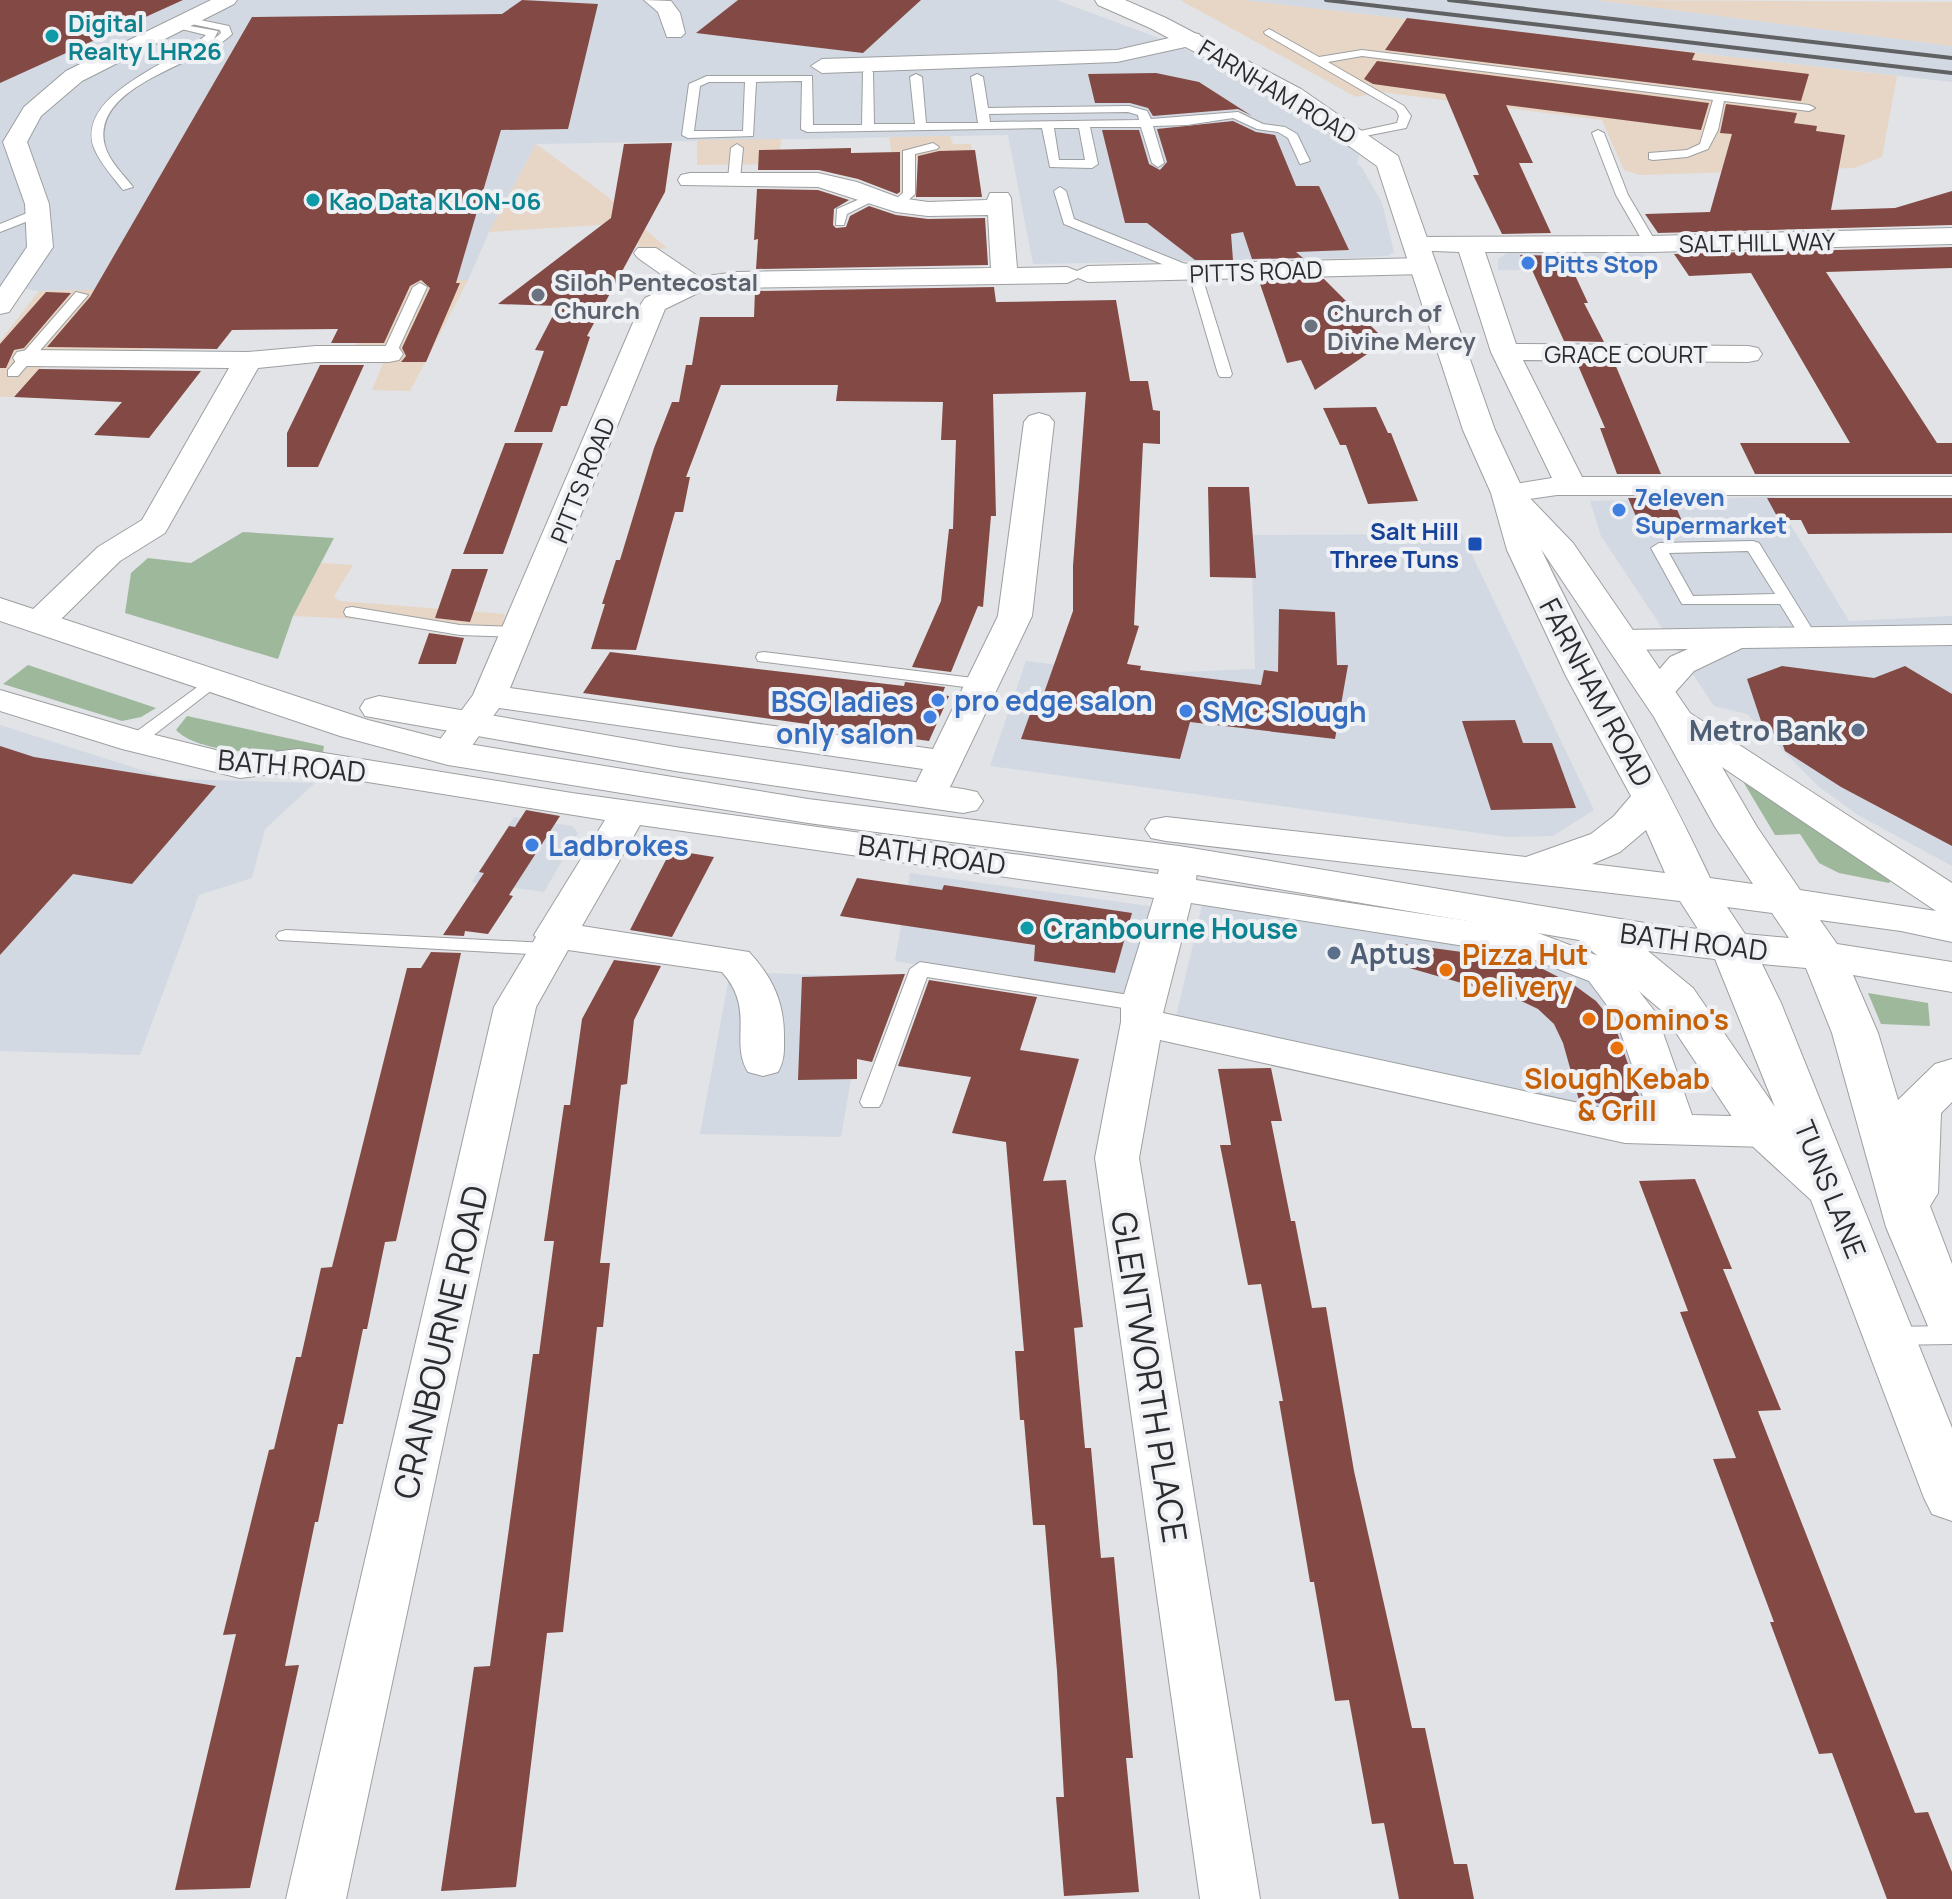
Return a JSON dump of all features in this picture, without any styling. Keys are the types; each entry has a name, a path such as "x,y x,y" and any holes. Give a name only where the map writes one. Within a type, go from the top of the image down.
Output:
{"main road":[{"name":"FARNHAM ROAD","path":"1106,0 1191,39 1292,94 1355,135 1389,162 1479,430 1508,493 1524,550 1585,676 1652,797 1694,889"},
{"name":"FARNHAM ROAD","path":"1508,493 1561,550 1623,640 1665,704 1736,827 1785,901"},
{"name":"BATH ROAD","path":"0,609 354,728 470,725 936,779 1192,832 1694,889 1901,917 1952,928"},
{"path":"1665,704 1952,902"},
{"name":"BATH ROAD","path":"470,725 808,811 1178,874 1732,947 1823,956 1952,977"},
{"path":"1453,862 1510,866 1577,857 1628,829 1652,797"},
{"name":"TUNS LANE","path":"1694,889 1732,947 1758,1003 1889,1336 1945,1468"},
{"path":"1785,901 1823,956 1855,1033 1911,1227 1952,1324"},
{"path":"1593,929 1677,999 1767,1132 1835,1197"},
{"path":"1911,1227 1917,1108 1952,1075"}],"street":[{"path":"0,306 40,247 37,204 8,142 32,112 74,76 227,0"},
{"path":"659,1 672,16 674,33"},
{"path":"822,66 868,69 1117,56 1191,39"},
{"path":"690,180 818,180 886,201 928,209 999,203 1004,275"},
{"name":"SALT HILL WAY","path":"1421,255 1469,244 1651,244 1952,236"},
{"path":"1469,244 1505,352 1571,486"},
{"path":"647,253 694,285"},
{"name":"PITTS ROAD","path":"470,725 519,632 654,304 694,285 737,280 1195,273 1421,255"},
{"name":"GRACE COURT","path":"1505,352 1744,346 1764,381"},
{"path":"20,366 389,354"},
{"path":"40,621 109,554 154,526 248,360"},
{"path":"936,779 1015,616 1039,422"},
{"path":"1508,493 1571,486 1952,486"},
{"path":"1623,640 1952,635"},
{"path":"1665,704 1682,664 1699,654 1746,637"},
{"name":"BATH ROAD","path":"0,700 135,741 240,767 299,760 572,804 1178,874 1530,943 1603,972 1635,1013 1676,1130"},
{"name":"CRANBOURNE ROAD","path":"316,1899 515,1007 550,942 629,811"},
{"name":"GLENTWORTH PLACE","path":"1178,874 1142,1013 1117,1158 1230,1899"},
{"path":"550,942 735,961 755,981 763,1009 763,1062"},
{"path":"1142,1013 1625,1128 1767,1132"}],"lane":[{"path":"127,187 100,148 97,133 100,122 126,89 196,50 214,33 182,22"},
{"path":"1269,32 1400,108 1405,116 1402,126 1355,135"},
{"path":"1319,60 1362,53 1809,108"},
{"path":"868,69 868,128"},
{"path":"916,77 921,127"},
{"path":"977,77 984,126"},
{"path":"751,78 749,134 688,135 695,84 707,79 751,78 808,78 807,129 1187,122 1234,114 1261,127 1281,129 1293,136 1304,161"},
{"path":"1653,156 1694,155 1706,147 1711,141 1719,97"},
{"path":"983,111 1129,109 1143,113 1158,163"},
{"path":"1047,124 1054,164 1092,164 1084,124"},
{"path":"1598,133 1622,195 1651,244"},
{"path":"840,222 841,212 909,194 909,151 933,147"},
{"path":"734,179 737,148"},
{"path":"1060,191 1068,221 1195,273 1225,374"},
{"path":"0,228 37,213"},
{"path":"389,354 420,287"},
{"path":"20,366 81,295"},
{"path":"1786,599 1688,601 1659,548 1753,546 1786,599 1809,637"},
{"path":"0,601 40,621"},
{"path":"352,612 460,630 519,632"},
{"path":"764,657 981,684"},
{"path":"135,741 211,682"},
{"path":"286,936 550,942"},
{"path":"871,1102 920,969 1142,1013"},
{"path":"1889,1336 1952,1335"}],"shaded area":[{"path":"0,0 1056,0 1178,45 1320,124 1359,155 1357,165 1361,166 1382,203 1394,252 1388,256 1353,258 1033,264 1008,135 536,144 489,232 468,280 39,291 0,285"},
{"path":"1180,0 1241,0 1897,76 1882,157 1854,168 1640,175 1624,170 1602,120 1380,92 1356,97"},
{"path":"1241,0 1596,0 1952,46 1952,82"},
{"path":"1596,0 1952,2 1952,46"},
{"path":"950,136 953,144 971,144 972,150 928,155 910,162 917,198 898,192 889,137"},
{"path":"781,139 779,164 697,165 697,140"},
{"path":"536,144 603,193 667,248 641,253 636,239 614,224 489,232"},
{"path":"1507,253 1644,254 1651,271 1498,270 1498,259"},
{"path":"468,280 410,391 372,390 385,359 349,359 385,282"},
{"path":"128,289 79,347 145,347 126,362 45,364 13,397 0,397 0,341 39,291"},
{"path":"1774,497 1849,621 1952,616 1952,866 1858,815 1818,786 1747,714 1714,706 1601,536 1590,501"},
{"path":"1462,534 1594,810 1553,836 1508,837 990,766 1026,661 1133,674 1255,669 1251,535"},
{"path":"321,563 353,565 334,596 339,601 505,614 501,632 484,625 293,616"},
{"path":"0,725 170,779 315,783 265,829 252,878 199,895 140,1055 0,1051"},
{"path":"514,817 572,826 578,833 544,892 472,882"},
{"path":"910,873 1156,907 1132,1004 895,961"},
{"path":"1202,906 1560,958 1625,1007 1659,1107 1641,1144 1171,1038"},
{"path":"730,972 851,976 851,1079 841,1137 700,1134"}],"green space":[{"path":"243,532 334,538 293,616 278,659 125,613 131,573 148,558 191,563"},
{"path":"28,665 156,708 141,717 122,721 3,684"},
{"path":"187,716 324,746 323,752 246,752 205,745 188,739 176,730"},
{"path":"1757,780 1893,878 1889,883 1839,873 1819,863 1800,834 1775,835 1744,783"},
{"path":"1868,993 1928,1003 1930,1026 1881,1024"}],"building":[{"name":"Digital Realty LHR26","path":"0,0 183,0 0,83"},
{"name":"Kao Data KLON-06","path":"522,0 598,4 568,129 501,130 456,283 460,283 426,362 401,362 406,356 402,348 430,288 421,280 410,286 384,343 331,343 338,329 232,330 217,349 47,347 90,297 252,17 502,14"},
{"path":"738,0 921,0 863,53 696,33"},
{"path":"1407,18 1695,53 1692,60 1809,74 1801,101 1385,50"},
{"path":"1377,61 1709,103 1701,130 1506,105 1533,163 1519,163 1551,233 1502,234 1473,175 1479,175 1445,94 1373,84 1364,79"},
{"path":"1156,73 1199,82 1252,116 1238,109 1153,116 1148,108 1130,103 1095,103 1088,74"},
{"path":"1726,104 1797,113 1794,123 1817,126 1816,131 1845,135 1831,210 1895,208 1952,191 1952,225 1658,233 1645,214 1710,212 1732,134 1720,133"},
{"path":"1233,121 1256,132 1275,135 1296,186 1319,186 1349,250 1296,252 1303,258 1252,259 1243,232 1231,234 1233,260 1195,260 1147,223 1125,223 1102,130 1139,130 1149,164 1160,170 1167,162 1157,129"},
{"path":"672,143 665,192 587,336 590,337 567,406 561,406 552,432 514,432 544,351 535,350 558,306 498,304 611,218 624,144"},
{"path":"851,148 851,153 900,152 900,192 897,194 858,179 819,170 758,170 759,150"},
{"path":"975,150 982,197 916,197 918,156 939,151"},
{"path":"757,189 818,190 849,200 834,209 833,225 836,228 846,227 850,216 869,206 896,215 928,219 985,218 988,265 756,269"},
{"path":"1952,247 1952,268 1826,272 1937,443 1952,443 1952,474 1755,474 1740,443 1850,443 1751,273 1689,276 1674,254"},
{"path":"1520,255 1566,256 1588,303 1584,303 1604,342 1564,341 1532,270 1527,270"},
{"name":"Church of Divine Mercy","path":"1324,279 1386,341 1315,390 1301,360 1287,363 1259,281"},
{"path":"994,287 996,302 1116,300 1130,381 1148,381 1153,410 1160,411 1160,444 1143,443 1134,625 1139,626 1127,664 1141,666 1140,670 1261,685 1264,670 1278,672 1279,609 1335,612 1337,665 1348,665 1335,739 1190,722 1180,759 1021,739 1038,692 1044,693 1073,611 1073,566 1086,392 993,394 996,516 991,516 983,607 978,606 951,672 912,667 941,601 949,529 953,529 956,440 941,440 943,402 836,401 838,385 721,385 686,477 690,477 683,512 675,512 636,650 591,649 605,604 602,604 616,560 620,560 654,448 672,402 679,402 686,365 692,365 700,317 754,317 755,291"},
{"path":"46,292 71,293 24,348 14,350 6,368 0,368 0,344"},
{"path":"1577,363 1615,364 1661,474 1617,474 1600,428 1605,428"},
{"path":"320,365 364,365 318,467 287,467 287,433"},
{"path":"39,369 201,371 149,438 94,435 122,402 14,397"},
{"path":"1376,407 1388,433 1391,433 1418,501 1368,504 1346,445 1340,445 1323,408"},
{"path":"505,443 543,443 503,554 463,554"},
{"path":"1208,487 1249,487 1256,578 1210,577"},
{"path":"1628,498 1672,498 1682,521 1638,521"},
{"path":"1767,498 1952,498 1952,533 1808,534 1801,520 1779,520"},
{"path":"452,569 488,569 470,622 435,618"},
{"path":"429,633 464,638 456,664 418,664"},
{"path":"610,652 904,686 905,682 945,687 942,695 949,696 929,741 583,693"},
{"name":"Metro Bank","path":"1782,666 1874,678 1905,666 1952,694 1952,846 1841,787 1785,751 1779,734 1765,733 1747,679"},
{"path":"1515,720 1523,743 1552,743 1576,808 1491,810 1462,721"},
{"path":"0,746 34,757 216,786 132,884 73,874 0,955"},
{"path":"526,810 560,816 488,934 465,931 464,936 443,935 484,873 479,872 509,826 515,827"},
{"path":"671,850 714,857 672,937 630,930"},
{"name":"Cranbourne House","path":"857,878 942,890 944,885 1132,913 1115,973 1034,961 1035,945 840,916"},
{"path":"1403,944 1499,957 1539,967 1574,985 1596,1001 1614,1023 1644,1111 1579,1100 1563,1043 1554,1024 1538,1009 1517,999 1399,965"},
{"path":"431,952 461,953 396,1241 385,1242 367,1329 363,1329 343,1424 338,1424 318,1522 315,1522 285,1666 299,1665 250,1888 175,1890 236,1634 223,1635 269,1450 274,1449 296,1357 301,1357 321,1268 332,1267 407,968 421,968"},
{"path":"614,960 661,966 634,1020 627,1084 621,1085 600,1263 610,1263 603,1327 597,1327 563,1632 547,1633 516,1887 441,1891 474,1667 490,1666 533,1354 539,1354 554,1241 544,1241 564,1105 570,1105 582,1019"},
{"path":"905,974 872,1062 857,1059 857,1079 798,1080 802,977"},
{"path":"929,980 1037,997 1020,1050 1079,1059 1043,1181 1066,1180 1083,1327 1074,1328 1085,1448 1091,1448 1101,1558 1114,1557 1133,1758 1126,1758 1139,1892 1064,1896 1056,1797 1064,1797 1057,1671 1045,1525 1033,1525 1024,1420 1020,1420 1015,1351 1024,1351 1006,1142 952,1133 971,1077 898,1066"},
{"path":"1271,1068 1282,1121 1271,1121 1291,1221 1295,1221 1312,1308 1326,1307 1354,1471 1412,1728 1425,1728 1454,1864 1467,1864 1474,1899 1399,1899 1384,1823 1372,1824 1349,1700 1335,1701 1314,1582 1310,1582 1279,1401 1283,1401 1261,1284 1248,1285 1220,1145 1231,1145 1218,1069"},
{"path":"1695,1179 1732,1269 1723,1269 1781,1410 1758,1411 1915,1813 1928,1812 1952,1872 1952,1899 1887,1899 1832,1753 1819,1754 1770,1622 1774,1622 1713,1459 1736,1458 1680,1312 1688,1311 1639,1181"}],"railway":[{"path":"1326,0 1952,73"},
{"path":"1449,0 1952,58"}],"place":[{"name":"Digital Realty LHR26","path":"52,36"},
{"name":"Kao Data KLON-06","path":"313,200"},
{"name":"Pitts Stop","path":"1528,263"},
{"name":"Siloh Pentecostal Church","path":"538,295"},
{"name":"Church of Divine Mercy","path":"1311,326"},
{"name":"7eleven Supermarket","path":"1619,510"},
{"name":"Salt Hill Three Tuns","path":"1475,544"},
{"name":"pro edge salon","path":"938,700"},
{"name":"SMC Slough","path":"1186,711"},
{"name":"BSG ladies only salon","path":"930,717"},
{"name":"Metro Bank","path":"1858,730"},
{"name":"Ladbrokes","path":"532,845"},
{"name":"Cranbourne House","path":"1027,928"},
{"name":"Aptus","path":"1334,953"},
{"name":"Pizza Hut Delivery","path":"1446,970"},
{"name":"Domino's","path":"1589,1019"},
{"name":"Slough Kebab & Grill","path":"1617,1048"}]}
